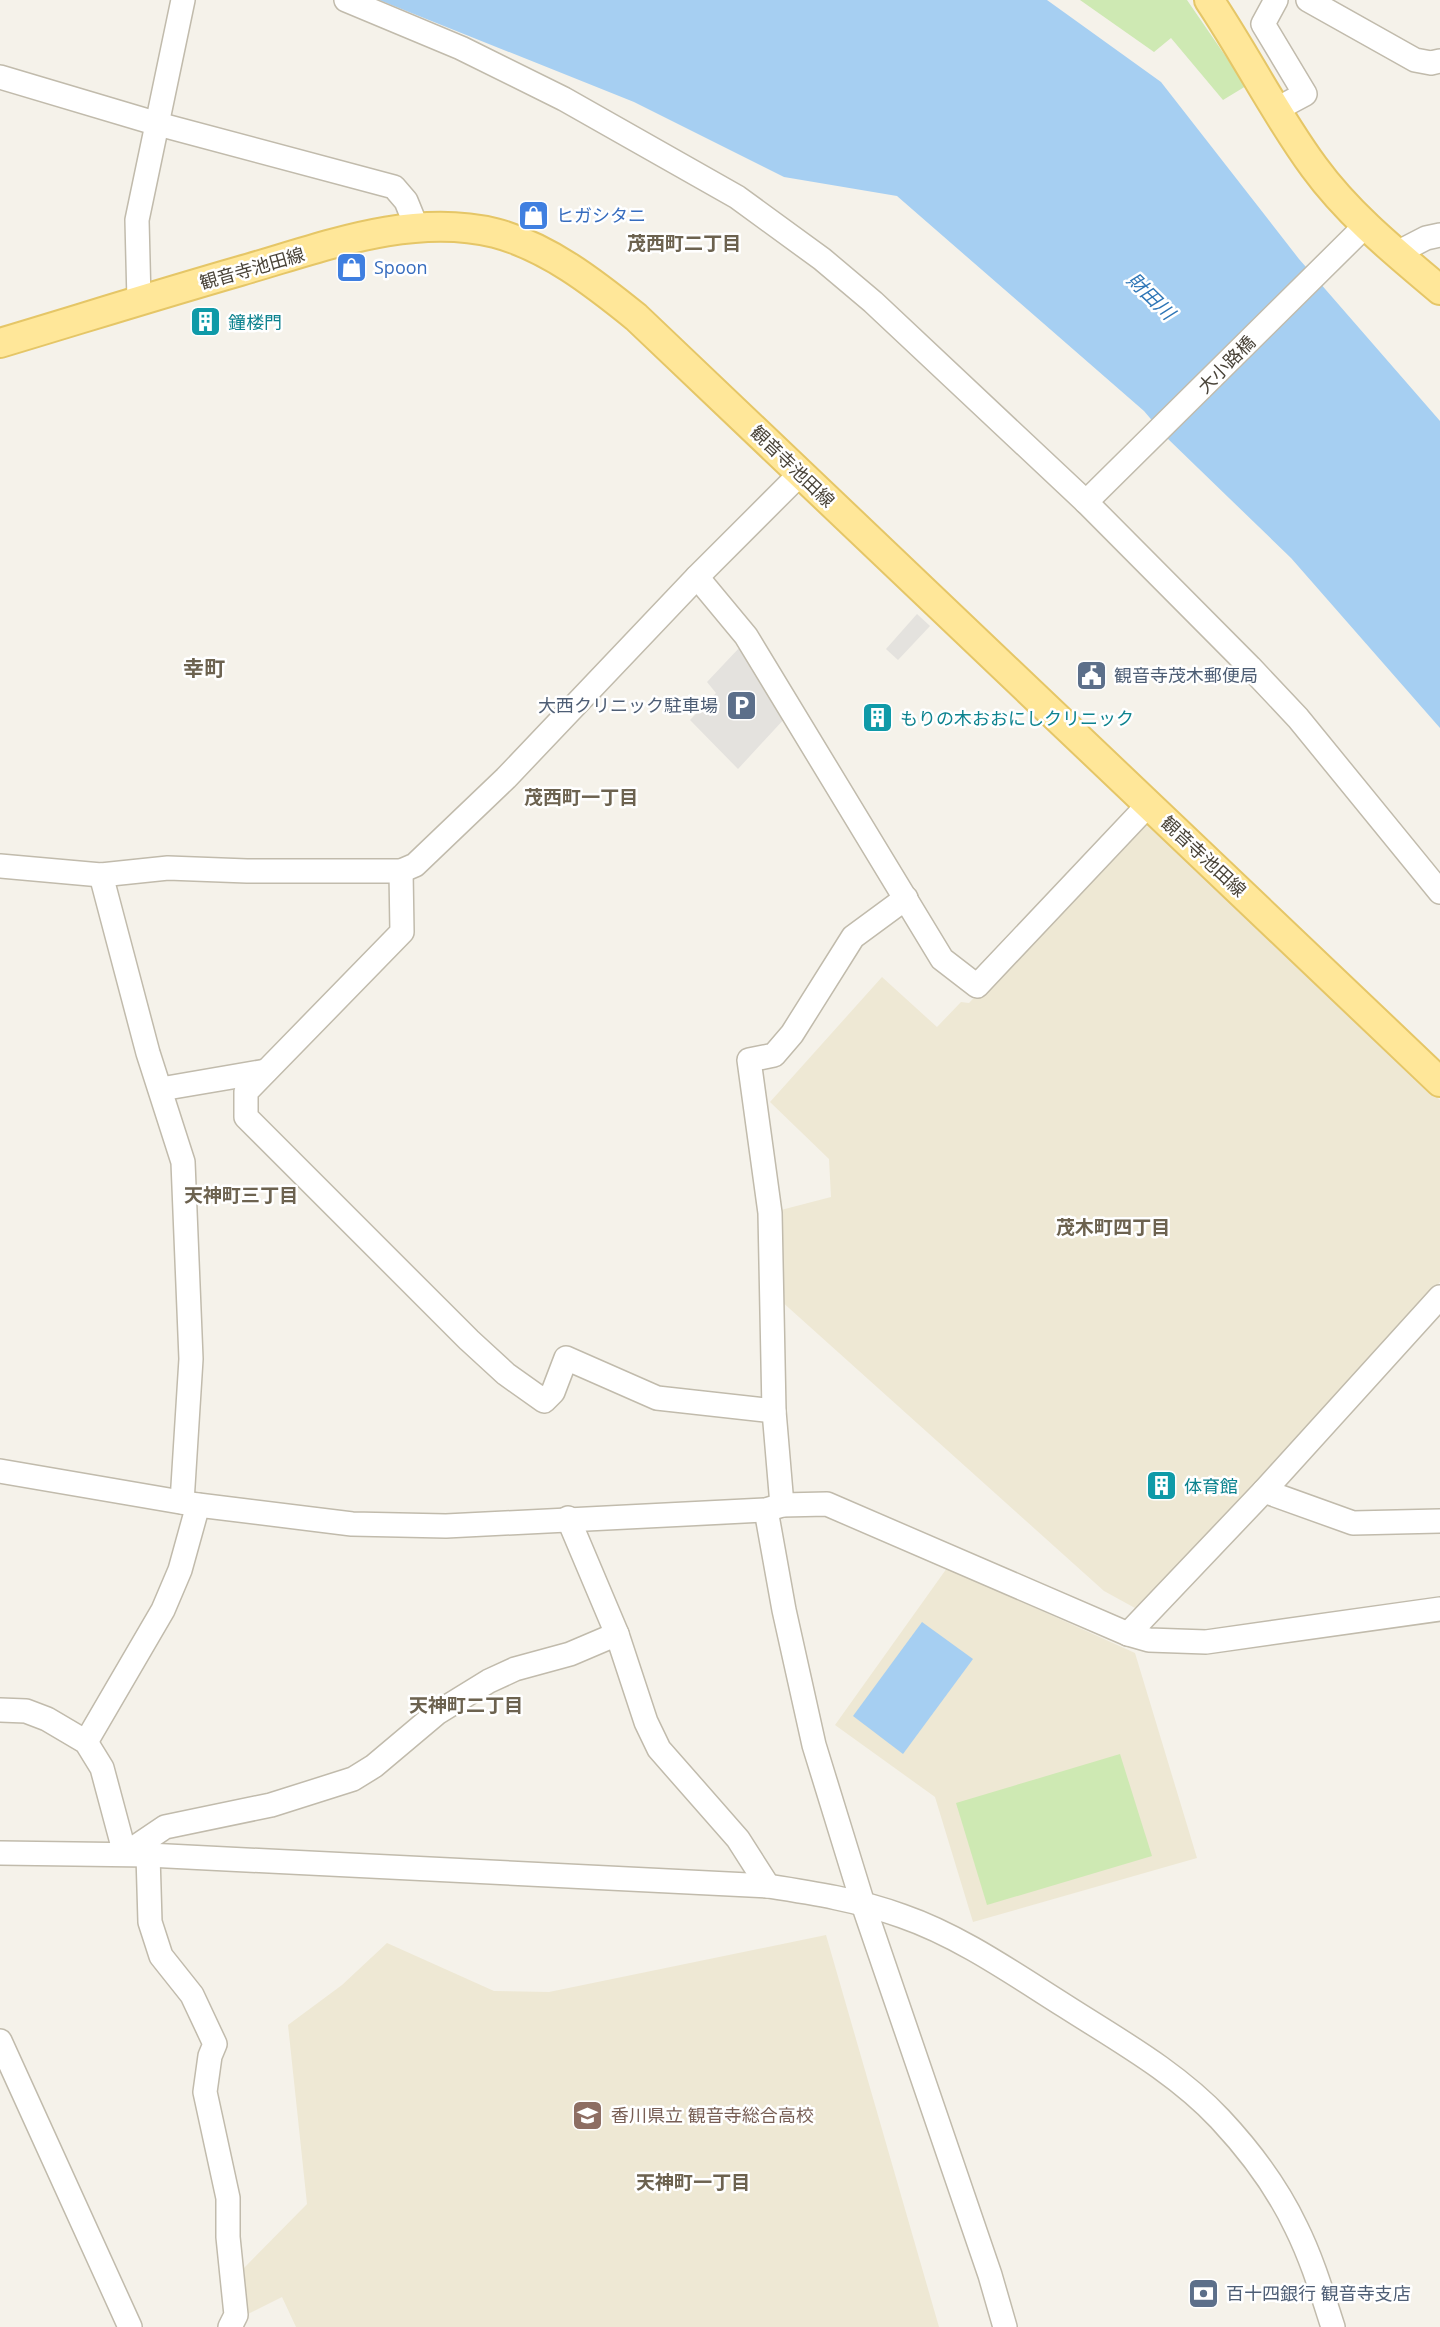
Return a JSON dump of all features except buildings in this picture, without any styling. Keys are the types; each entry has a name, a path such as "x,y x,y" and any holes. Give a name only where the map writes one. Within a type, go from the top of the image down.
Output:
{"main road":[{"path":"1209,0 1275,110 1315,169 1365,226 1440,290"},
{"name":"観音寺池田線","path":"0,343 355,239 417,228 456,226 496,233 568,266 636,317 1440,1082"}],"street":[{"path":"139,301 136,220 183,0"},
{"path":"346,0 451,43 564,99 737,197 822,259 873,302 1086,502 1250,667 1290,710 1440,892"},
{"path":"1275,110 1306,94 1263,24 1276,0"},
{"path":"1308,0 1415,60 1432,63 1440,61"},
{"path":"0,77 158,124 394,187 406,201 417,228"},
{"name":"大小路橋","path":"1086,502 1365,226"},
{"path":"1397,253 1440,234"},
{"path":"1,863 101,875 169,868 401,871 415,865 506,778 697,577 801,473"},
{"path":"697,577 746,636 942,959 977,986 1149,804"},
{"path":"401,871 402,932 246,1092 246,1117 469,1340 506,1374 544,1401 553,1392 566,1358 657,1398 774,1411"},
{"path":"86,1742 163,1610 180,1570 190,1504 191,1359 183,1162 148,1053 101,875"},
{"path":"906,898 853,937 793,1034 774,1055 749,1060 769,1213 774,1507 784,1610 814,1745 863,1904 1005,2327"},
{"path":"161,1089 266,1071"},
{"path":"1128,1634 1264,1491 1440,1297"},
{"path":"0,1471 190,1504 352,1524 446,1526 827,1504 1128,1634 1149,1640 1206,1643 1440,1609"},
{"path":"1264,1491 1353,1523 1440,1521"},
{"path":"568,1518 617,1634 646,1722 659,1749 738,1839 768,1886"},
{"path":"136,1854 165,1827 271,1805 353,1779 374,1766 437,1713 489,1681 516,1669 570,1654 617,1634"},
{"path":"0,1710 26,1711 47,1718 86,1742 102,1768 136,1854 150,1922 161,1956 192,1995 215,2044 205,2092 228,2198 228,2236 236,2315 230,2327"},
{"path":"0,1853 136,1854 768,1886 827,1895 904,1916 946,1935 1006,1969 1167,2073 1220,2119 1271,2185 1296,2226 1333,2327"},
{"path":"0,2041 130,2327"}],"shaded area":[{"path":"917,614 930,626 898,660 886,649"},
{"name":"大西クリニック駐車場","path":"740,647 786,717 738,769 690,720 716,693 707,682"},
{"path":"1144,818 1440,1100 1440,1282 1160,1597 1135,1608 1104,1591 780,1300 781,1210 831,1197 829,1159 770,1102 882,977 937,1027 961,1002 969,1003"},
{"path":"947,1568 1135,1653 1197,1858 973,1922 935,1797 835,1725"},
{"name":"香川県立 観音寺総合高校","path":"826,1935 939,2327 296,2327 282,2297 248,2314 244,2268 307,2204 288,2025 342,1985 387,1943 494,1991 549,1992"}],"green space":[{"path":"1080,0 1187,0 1246,86 1223,100 1171,38 1154,52"},
{"path":"1120,1754 1152,1856 987,1905 956,1803"}],"water":[{"name":"財田川","path":"379,0 1047,0 1161,82 1299,259 1440,421 1440,728 1291,558 1167,438 1144,411 897,196 784,177 634,102"},
{"path":"922,1622 973,1659 903,1754 853,1716"}],"place":[{"name":"ヒガシタニ","path":"533,215"},
{"name":"Spoon","path":"351,267"},
{"name":"鐘楼門","path":"205,322"},
{"name":"観音寺茂木郵便局","path":"1091,675"},
{"name":"大西クリニック駐車場","path":"741,705"},
{"name":"もりの木おおにしクリニック","path":"877,718"},
{"name":"体育館","path":"1161,1486"},
{"name":"香川県立 観音寺総合高校","path":"588,2115"},
{"name":"百十四銀行 観音寺支店","path":"1203,2293"}],"district":[{"name":"茂西町二丁目","path":"684,243"},
{"name":"幸町","path":"204,668"},
{"name":"茂西町一丁目","path":"581,797"},
{"name":"天神町三丁目","path":"241,1195"},
{"name":"茂木町四丁目","path":"1113,1227"},
{"name":"天神町二丁目","path":"466,1705"},
{"name":"天神町一丁目","path":"693,2182"}]}
